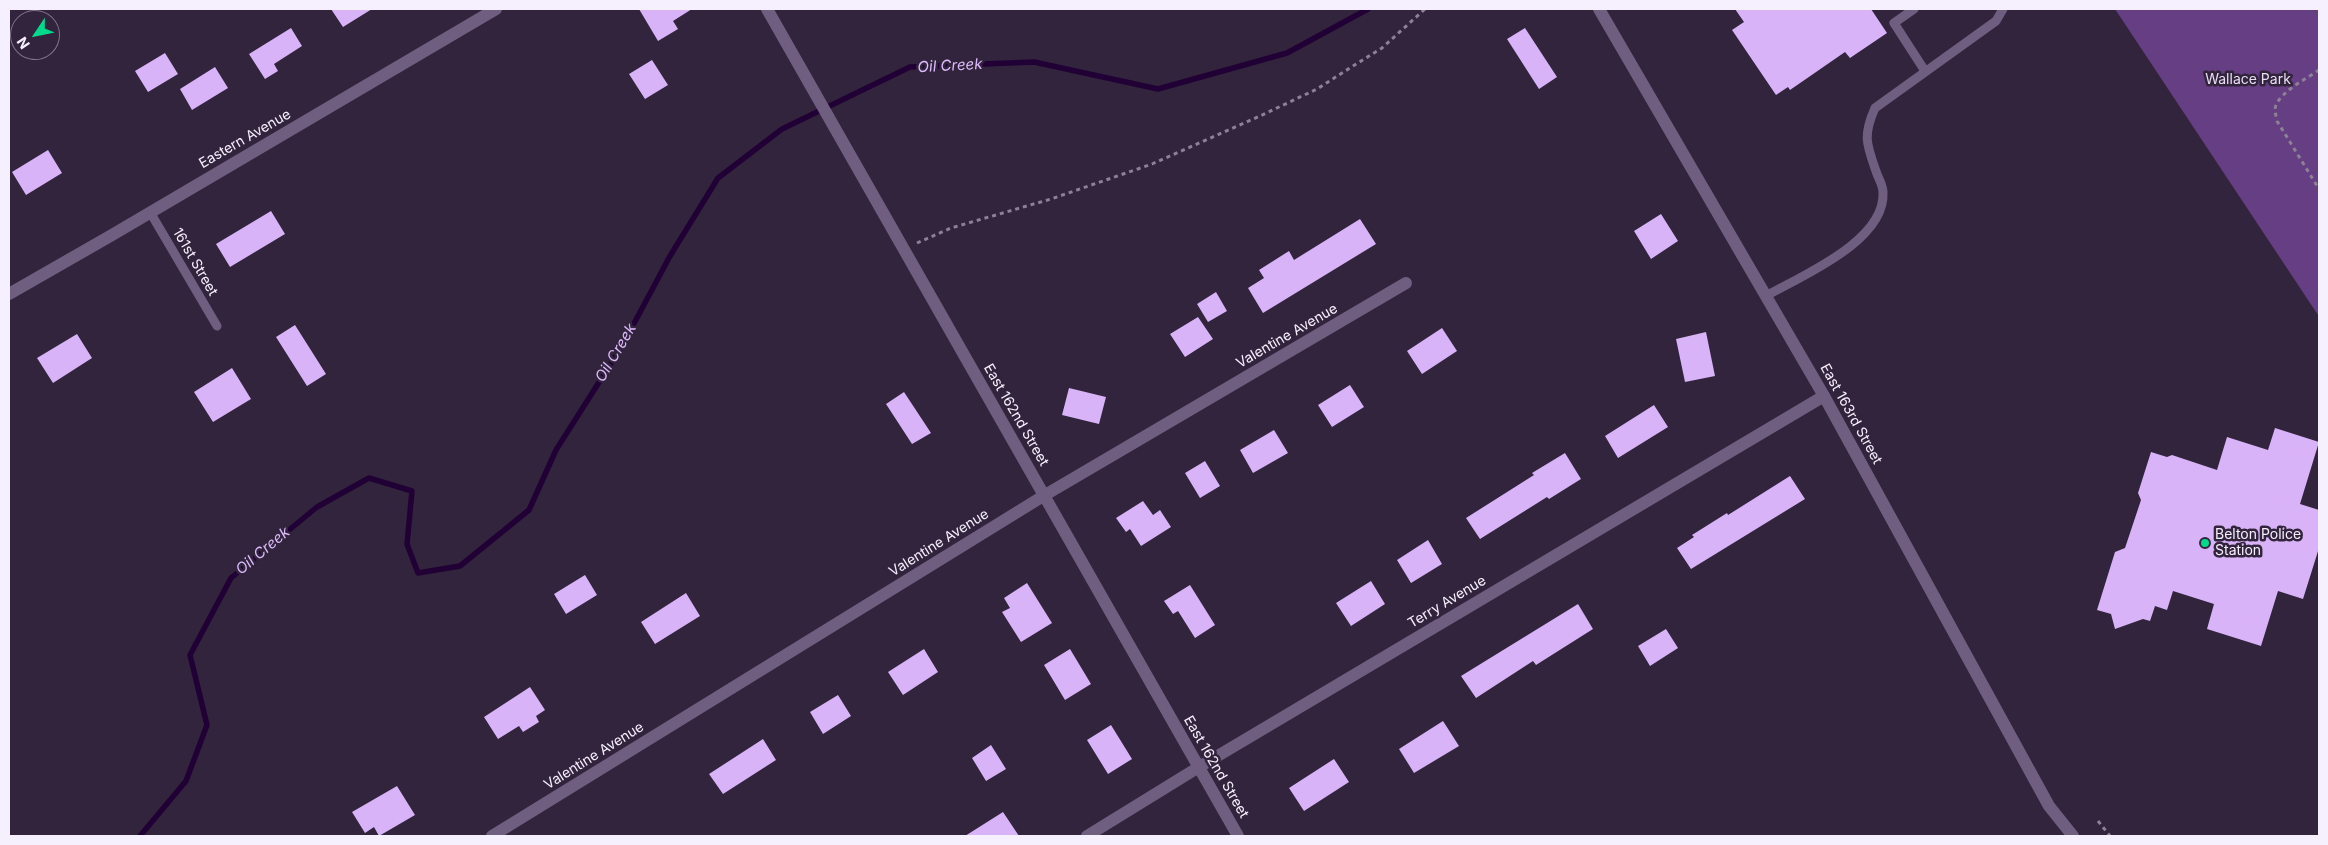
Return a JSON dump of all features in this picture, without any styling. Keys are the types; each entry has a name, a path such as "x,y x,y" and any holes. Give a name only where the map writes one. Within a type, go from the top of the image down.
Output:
{"street":[{"name":"Eastern Avenue","path":"9,294 496,9"},
{"name":"East 162nd Street","path":"767,9 811,83 1238,836"},
{"name":"East 163rd Street","path":"1599,9 1824,396 2049,806 2072,836"},
{"name":"Valentine Avenue","path":"492,836 512,831 1045,496 1406,283"},
{"name":"Terry Avenue","path":"1087,836 1199,766 1824,396"}],"lane":[{"path":"1914,9 1894,23 1925,71"},
{"path":"1766,296 1851,248 1865,235 1879,208 1883,192 1867,145 1867,127 1875,108 1996,21 2002,9"},
{"name":"161st Street","path":"150,212 217,326"}],"path":[{"path":"917,243 951,228 1050,199 1152,164 1252,120 1317,89 1382,48 1425,9"},
{"path":"2319,70 2292,88 2277,104 2275,111 2278,121 2319,189"},
{"path":"2098,822 2110,836"}],"green space":[{"name":"Wallace Park","path":"2115,9 2319,9 2319,316 2316,312"}],"building":[{"path":"331,9 372,9 343,27"},
{"path":"639,9 692,9 673,21 678,29 658,41"},
{"path":"1735,9 1871,9 1887,33 1850,58 1845,52 1790,90 1788,87 1776,95 1732,30 1744,22"},
{"path":"291,28 302,46 274,64 278,71 265,79 249,54"},
{"path":"1525,28 1557,77 1539,89 1507,39"},
{"path":"165,53 178,74 148,92 135,71"},
{"path":"652,60 668,85 645,99 629,74"},
{"path":"215,67 228,88 192,110 180,89"},
{"path":"48,150 62,173 26,195 12,172"},
{"path":"271,211 285,234 230,267 216,244"},
{"path":"1661,214 1678,241 1651,259 1634,231"},
{"path":"1360,219 1376,244 1263,313 1248,288 1264,278 1259,270 1289,251 1294,260"},
{"path":"1216,292 1227,311 1208,322 1197,304"},
{"path":"1198,317 1213,339 1185,357 1170,334"},
{"path":"295,325 326,374 307,386 276,337"},
{"path":"1442,328 1457,351 1422,374 1407,351"},
{"path":"1706,332 1715,376 1685,382 1676,339"},
{"path":"77,334 92,358 53,383 37,358"},
{"path":"232,368 251,399 213,422 194,392"},
{"path":"1350,385 1364,407 1332,427 1318,405"},
{"path":"1069,388 1106,397 1099,424 1062,415"},
{"path":"904,392 931,433 912,444 886,404"},
{"path":"1654,405 1668,427 1618,458 1605,436"},
{"path":"2275,428 2319,442 2300,504 2319,510 2319,548 2303,599 2278,591 2261,646 2207,629 2214,604 2173,591 2167,610 2155,606 2150,621 2143,619 2115,629 2111,614 2097,610 2115,552 2125,548 2141,500 2138,493 2151,452 2167,457 2172,455 2217,470 2227,437 2268,450"},
{"path":"1274,430 1288,453 1253,473 1240,450"},
{"path":"1565,453 1581,479 1549,499 1547,497 1480,539 1466,518"},
{"path":"1205,461 1220,486 1200,498 1185,473"},
{"path":"1790,476 1805,499 1691,569 1677,548 1694,537 1692,535"},
{"path":"1143,501 1153,515 1160,510 1171,527 1141,546 1130,529 1126,532 1116,518"},
{"path":"1428,540 1442,564 1411,583 1397,560"},
{"path":"585,575 597,595 566,614 554,594"},
{"path":"1371,581 1385,604 1351,626 1336,603"},
{"path":"1027,583 1052,623 1021,642 1002,612 1010,608 1004,598"},
{"path":"1190,585 1215,625 1195,638 1178,611 1173,614 1164,601"},
{"path":"686,593 700,616 655,644 641,622"},
{"path":"1578,604 1593,629 1536,665 1533,661 1476,698 1461,676"},
{"path":"1666,629 1678,648 1650,666 1638,646"},
{"path":"924,649 938,672 903,695 888,672"},
{"path":"1070,649 1091,684 1065,700 1044,665"},
{"path":"530,687 545,710 536,716 539,722 523,732 519,726 498,739 484,717"},
{"path":"838,695 851,716 823,734 810,712"},
{"path":"1443,721 1459,746 1414,773 1399,749"},
{"path":"1111,725 1132,759 1108,774 1087,740"},
{"path":"763,739 776,760 723,794 709,774"},
{"path":"991,745 1006,769 986,781 972,758"},
{"path":"1334,759 1349,782 1304,811 1289,788"},
{"path":"397,786 415,815 379,836 374,827 365,833 352,812"},
{"path":"1003,812 1019,836 965,836"}],"waterway":[{"name":"Oil Creek","path":"140,836 186,781 207,725 190,655 231,578 317,507 369,478 412,491 407,544 418,573 460,566 529,510 556,450 622,346 670,256 718,178 782,129 910,67 1034,62 1158,89 1287,53 1368,9"}],"place":[{"name":"Belton Police Station","path":"2205,543"}]}
